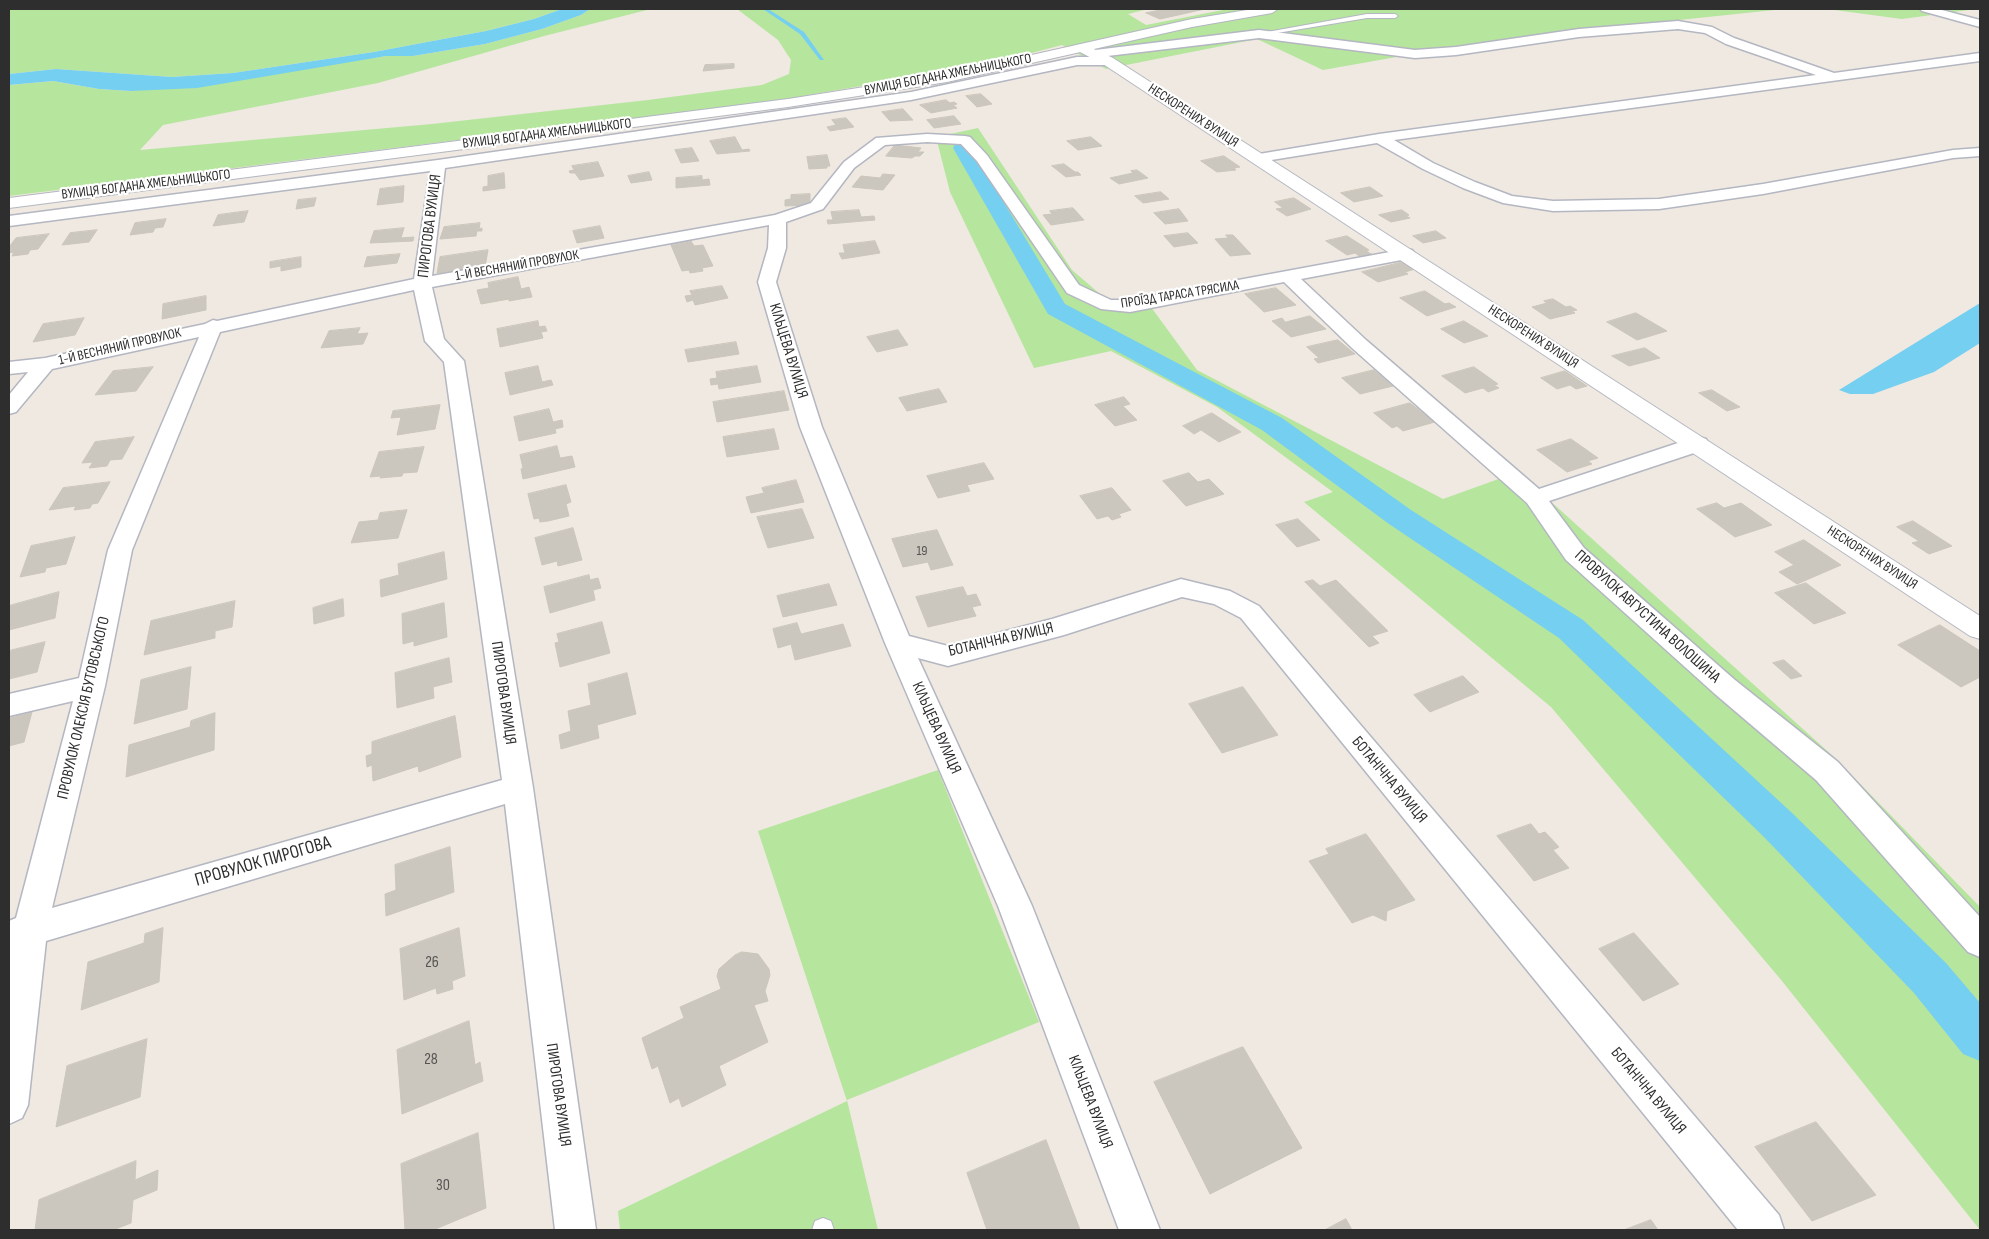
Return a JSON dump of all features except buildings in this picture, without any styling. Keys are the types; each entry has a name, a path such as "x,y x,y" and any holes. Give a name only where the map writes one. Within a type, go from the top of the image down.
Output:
{"main road":[{"name":"ВУЛИЦЯ БОГДАНА ХМЕЛЬНИЦЬКОГО","path":"9,203 788,103 1096,55 1192,23 1272,9"},
{"name":"НЕСКОРЕНИХ ВУЛИЦЯ","path":"1096,55 1259,158 1980,630"}],"street":[{"path":"1926,9 1980,24"},
{"path":"9,221 438,165 861,103 946,89 1077,61 1096,55 1259,34 1415,54 1456,51 1579,33 1678,25 1708,30 1730,41 1834,77"},
{"path":"1259,158 1379,138 1980,58"},
{"path":"861,103 875,129"},
{"name":"1-Й ВЕСНЯНИЙ ПРОВУЛОК","path":"9,368 45,364 213,326 422,283 778,218 816,206 875,129"},
{"name":"ПРОЇЗД ТАРАСА ТРЯСИЛА","path":"875,129 927,138 965,140 982,158 1073,289 1108,305 1130,306 1406,254"},
{"path":"1379,138 1428,166 1469,185 1509,200 1554,206 1659,204 1763,189 1954,154 1980,152"},
{"name":"ПИРОГОВА ВУЛИЦЯ","path":"438,165 422,283 436,341 454,361 518,788 576,1230"},
{"name":"КІЛЬЦЕВА ВУЛИЦЯ","path":"778,218 777,248 767,282 811,426 898,643 1015,906 1139,1230"},
{"name":"ПРОВУЛОК АВГУСТИНА ВОЛОШИНА","path":"1289,277 1359,344 1534,498 1575,554 1725,687 1827,771 1980,941"},
{"name":"ПРОВУЛОК ОЛЕКСІЯ БУТОВСЬКОГО","path":"9,1105 20,933 91,686 120,550 213,326"},
{"path":"9,408 45,364"},
{"path":"1534,498 1698,444"},
{"name":"БОТАНІЧНА ВУЛИЦЯ","path":"898,643 948,656 1055,628 1180,588 1221,596 1250,612 1764,1230"},
{"path":"9,705 91,686"},
{"name":"ПРОВУЛОК ПИРОГОВА","path":"20,933 518,788"}],"lane":[{"path":"1259,34 1367,16 1395,16"}],"green space":[{"path":"9,9 562,9 534,19 486,31 374,52 233,73 172,77 56,69 9,74"},
{"path":"590,9 651,9 544,36 378,83 163,125 140,150 432,124 648,100 762,85 789,74 791,60 778,40 737,9 1148,9 1128,14 1146,25 1228,9 1784,9 1574,31 1453,47 1323,70 1257,39 1106,69 1062,45 994,63 780,100 9,196 9,85 53,81 99,89 131,91 386,56 413,56 485,44 542,29 581,15"},
{"path":"1827,9 1976,9 1902,19"},
{"path":"978,128 1072,270 1107,300 1151,307 1197,370 1443,499 1518,472 1834,757 1980,907 1980,1230 1782,981 1551,707 1304,502 1333,492 1217,407 1111,351 1034,368 950,192 936,137"},
{"path":"938,770 1039,1022 847,1100 878,1230 620,1230 618,1211 847,1101 758,831"}],"water":[{"path":"562,9 590,9 581,15 542,29 485,44 413,56 386,56 197,88 131,91 99,89 53,81 9,85 9,74 56,69 172,77 233,73 374,52 486,31 534,19"},
{"path":"1980,303 1980,343 1934,372 1873,394 1850,394 1839,390"}],"waterway":[{"path":"765,9 802,33 822,59"},
{"path":"962,148 1056,309 1272,424 1400,517 1571,629 1777,824 1930,978 1980,1038"}]}
